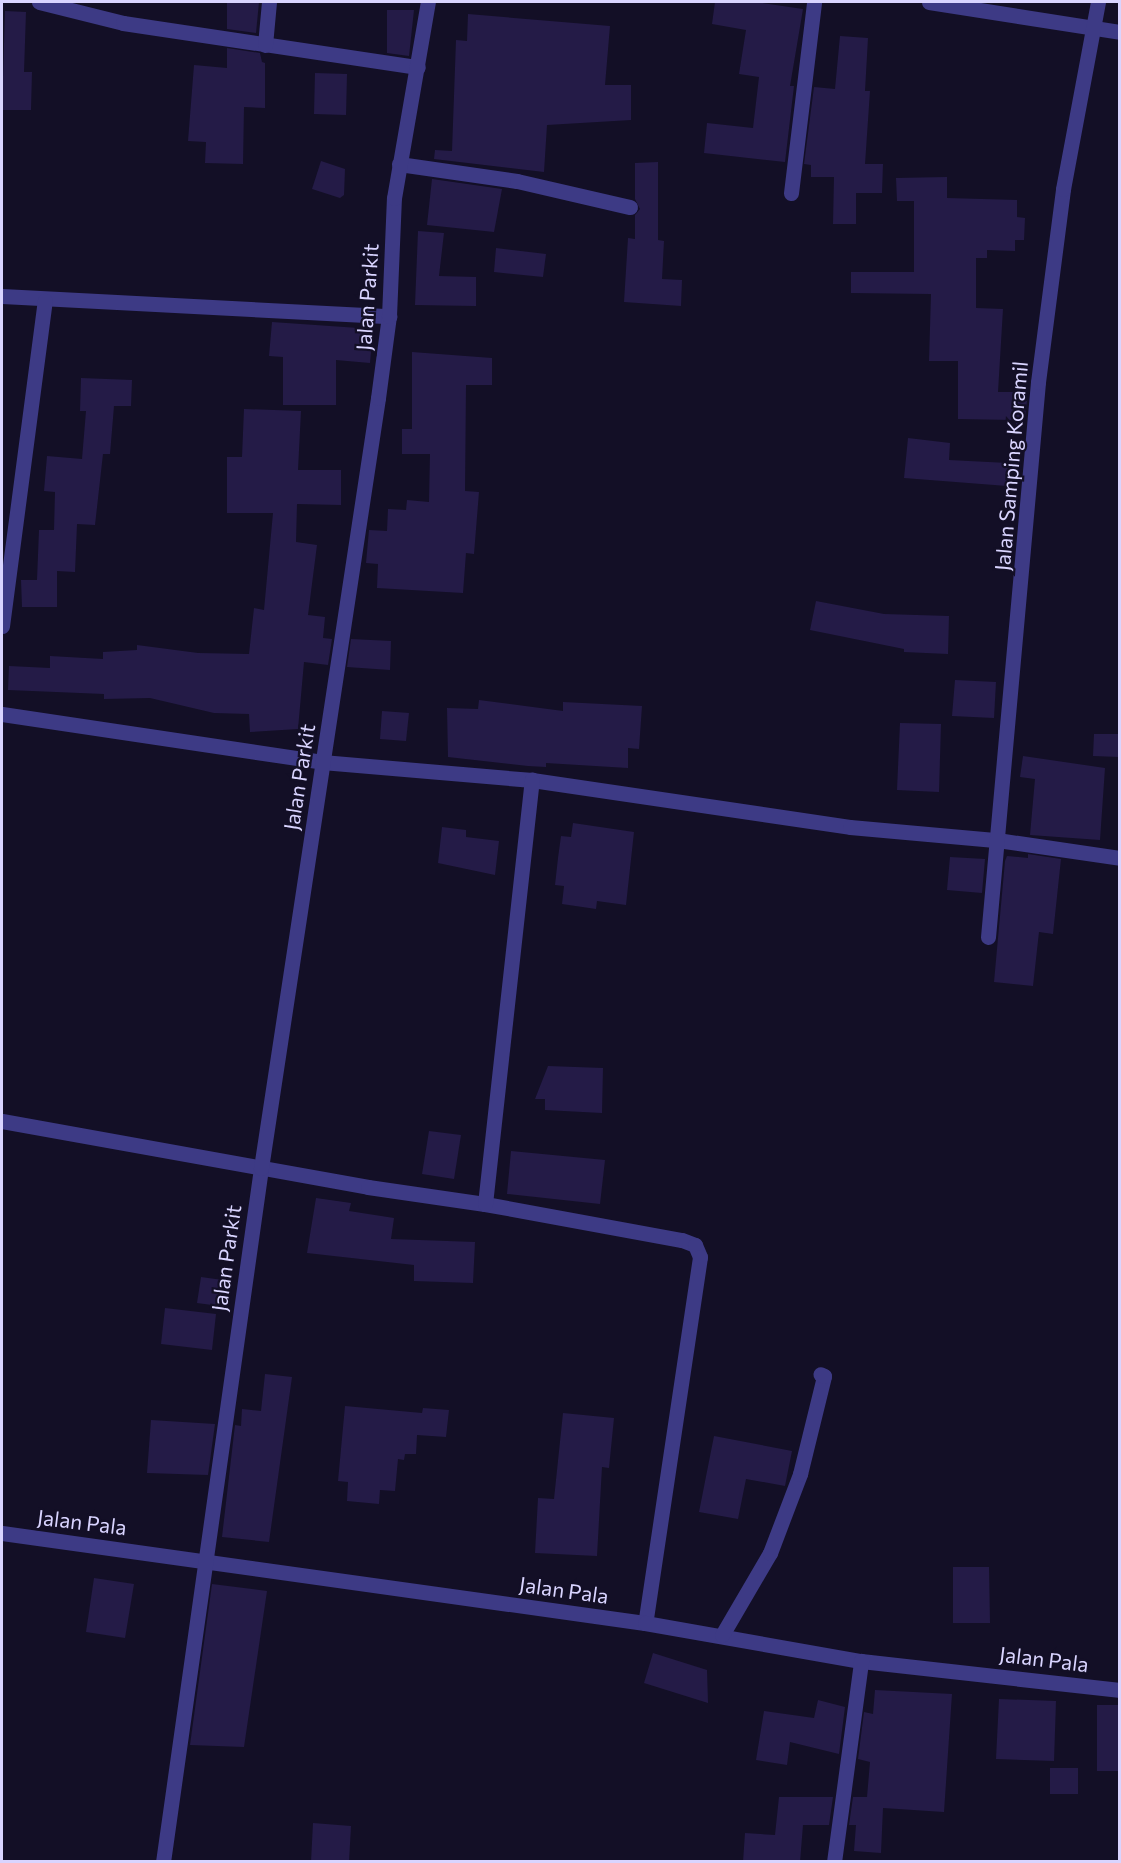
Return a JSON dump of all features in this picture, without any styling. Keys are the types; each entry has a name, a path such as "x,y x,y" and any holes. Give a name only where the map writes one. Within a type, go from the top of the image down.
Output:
{"street":[{"path":"39,2 123,23 418,67"},
{"path":"266,45 269,2"},
{"name":"Jalan Parkit","path":"163,1862 204,1558 261,1168 389,316 399,164 428,2"},
{"path":"791,193 814,2"},
{"path":"929,2 1119,32"},
{"name":"Jalan Samping Koramil","path":"988,937 1038,382 1063,189 1098,2"},
{"path":"399,164 517,181 630,207"},
{"path":"2,296 45,301 389,316"},
{"path":"2,626 45,301"},
{"path":"2,714 322,762 532,780 850,827 997,840 1119,858"},
{"path":"485,1204 532,780"},
{"path":"2,1120 261,1168 485,1204 682,1240 695,1245 700,1257 645,1623"},
{"path":"722,1635 770,1553 801,1474 824,1376 820,1374"},
{"name":"Jalan Pala","path":"2,1533 204,1558 645,1623 861,1661 1119,1690"},
{"path":"834,1862 861,1661"}],"building":[{"path":"227,2 259,2 256,33 227,29"},
{"path":"715,2 756,2 803,9 790,86 794,86 785,162 704,153 707,123 753,128 759,77 739,74 746,30 712,24"},
{"path":"387,10 414,10 409,56 387,53"},
{"path":"5,11 26,12 24,72 32,72 31,110 2,110"},
{"path":"468,14 610,26 605,85 631,85 631,120 547,125 544,172 434,159 435,150 452,151 456,40 467,41"},
{"path":"840,36 868,38 865,91 870,91 865,164 883,164 882,193 856,193 856,224 833,224 834,177 811,177 811,165 804,164 814,87 835,89"},
{"path":"227,48 260,53 262,62 265,63 265,108 244,107 243,164 205,163 206,142 188,141 194,65 227,68"},
{"path":"315,73 347,74 346,115 314,114"},
{"path":"321,161 345,169 344,195 340,198 312,189"},
{"path":"658,162 658,240 664,241 662,279 682,280 681,306 624,302 628,238 635,239 635,215 640,209 635,199 635,163"},
{"path":"947,177 947,198 1017,200 1017,217 1025,218 1024,240 1015,240 1015,251 987,250 987,258 976,258 976,308 1003,309 998,392 1014,392 1014,420 958,419 958,361 929,361 931,294 851,293 851,272 914,272 914,201 897,201 896,178"},
{"path":"432,179 502,189 494,232 427,225"},
{"path":"418,231 444,233 439,276 476,277 476,306 415,305"},
{"path":"496,248 546,254 543,277 494,272"},
{"path":"272,322 373,329 370,363 336,360 336,405 283,405 283,357 269,356"},
{"path":"412,352 492,358 492,385 466,385 465,491 479,492 474,554 466,553 463,593 377,588 378,564 366,563 369,530 387,531 388,509 406,510 407,500 429,502 430,454 402,454 402,429 412,429"},
{"path":"81,378 132,380 131,406 114,406 110,454 103,454 95,525 77,524 75,572 57,571 57,607 22,607 21,580 37,580 39,530 54,530 55,492 44,491 47,456 82,459 86,411 80,411"},
{"path":"1016,401 1027,401 1024,426 1016,426"},
{"path":"244,409 301,411 298,470 341,470 341,505 297,504 296,542 317,545 308,615 325,617 323,638 332,639 328,665 304,662 298,729 250,732 249,714 214,713 150,698 104,699 104,694 8,690 9,666 50,668 50,656 103,659 103,652 137,650 137,645 198,653 249,654 254,608 264,610 273,513 227,513 227,457 242,457"},
{"path":"908,438 950,443 949,460 1008,463 1007,486 904,478"},
{"path":"816,601 884,614 949,616 948,654 904,652 904,649 810,630"},
{"path":"351,639 391,641 390,670 347,667"},
{"path":"955,680 996,682 994,718 952,716"},
{"path":"479,700 563,711 563,702 642,706 639,749 628,748 628,768 546,763 546,767 528,766 448,757 447,708 478,709"},
{"path":"382,711 409,713 406,741 380,739"},
{"path":"900,723 941,724 939,792 897,790"},
{"path":"1094,734 1119,734 1119,757 1093,756"},
{"path":"1023,756 1105,768 1100,840 1030,835 1035,779 1020,777"},
{"path":"573,823 634,832 626,905 597,901 596,909 562,904 564,886 555,885 558,858 561,836 571,837"},
{"path":"442,827 466,830 466,837 499,841 495,875 438,863"},
{"path":"1028,854 1061,859 1053,934 1039,932 1033,986 994,982 1005,861 1007,856 1028,858"},
{"path":"950,857 985,859 982,893 947,890"},
{"path":"548,1066 603,1068 602,1113 545,1110 545,1099 535,1099"},
{"path":"429,1131 461,1135 454,1179 422,1174"},
{"path":"511,1151 605,1160 600,1204 507,1194"},
{"path":"316,1198 351,1203 349,1211 394,1218 391,1239 475,1242 473,1283 414,1281 414,1265 307,1253"},
{"path":"201,1277 230,1281 227,1307 197,1303"},
{"path":"165,1308 216,1314 212,1350 161,1344"},
{"path":"265,1374 292,1377 269,1542 222,1537 235,1425 241,1426 242,1409 261,1411"},
{"path":"345,1406 422,1413 423,1408 449,1410 446,1437 417,1435 416,1454 405,1454 404,1460 398,1459 395,1491 380,1490 379,1504 347,1501 348,1482 338,1481"},
{"path":"563,1413 614,1418 609,1468 602,1467 597,1556 535,1553 538,1498 554,1499"},
{"path":"151,1420 215,1424 208,1475 147,1473"},
{"path":"714,1436 792,1451 785,1486 746,1479 738,1519 699,1512"},
{"path":"953,1567 989,1567 990,1623 953,1623"},
{"path":"94,1578 134,1584 125,1638 86,1632"},
{"path":"212,1584 267,1591 244,1747 190,1745"},
{"path":"653,1653 707,1670 708,1703 644,1683"},
{"path":"875,1690 952,1694 944,1812 883,1808 881,1853 854,1851 856,1825 849,1825 853,1797 867,1797 870,1762 858,1759 864,1712 873,1714"},
{"path":"999,1699 1056,1701 1054,1761 996,1759"},
{"path":"818,1700 845,1707 839,1754 790,1742 787,1765 756,1760 764,1711 814,1718"},
{"path":"1097,1705 1119,1705 1119,1771 1097,1771"},
{"path":"1050,1768 1078,1768 1078,1794 1050,1794"},
{"path":"779,1797 833,1797 829,1825 803,1825 800,1862 743,1862 745,1833 775,1835"},
{"path":"313,1823 351,1826 349,1862 311,1862"}]}
